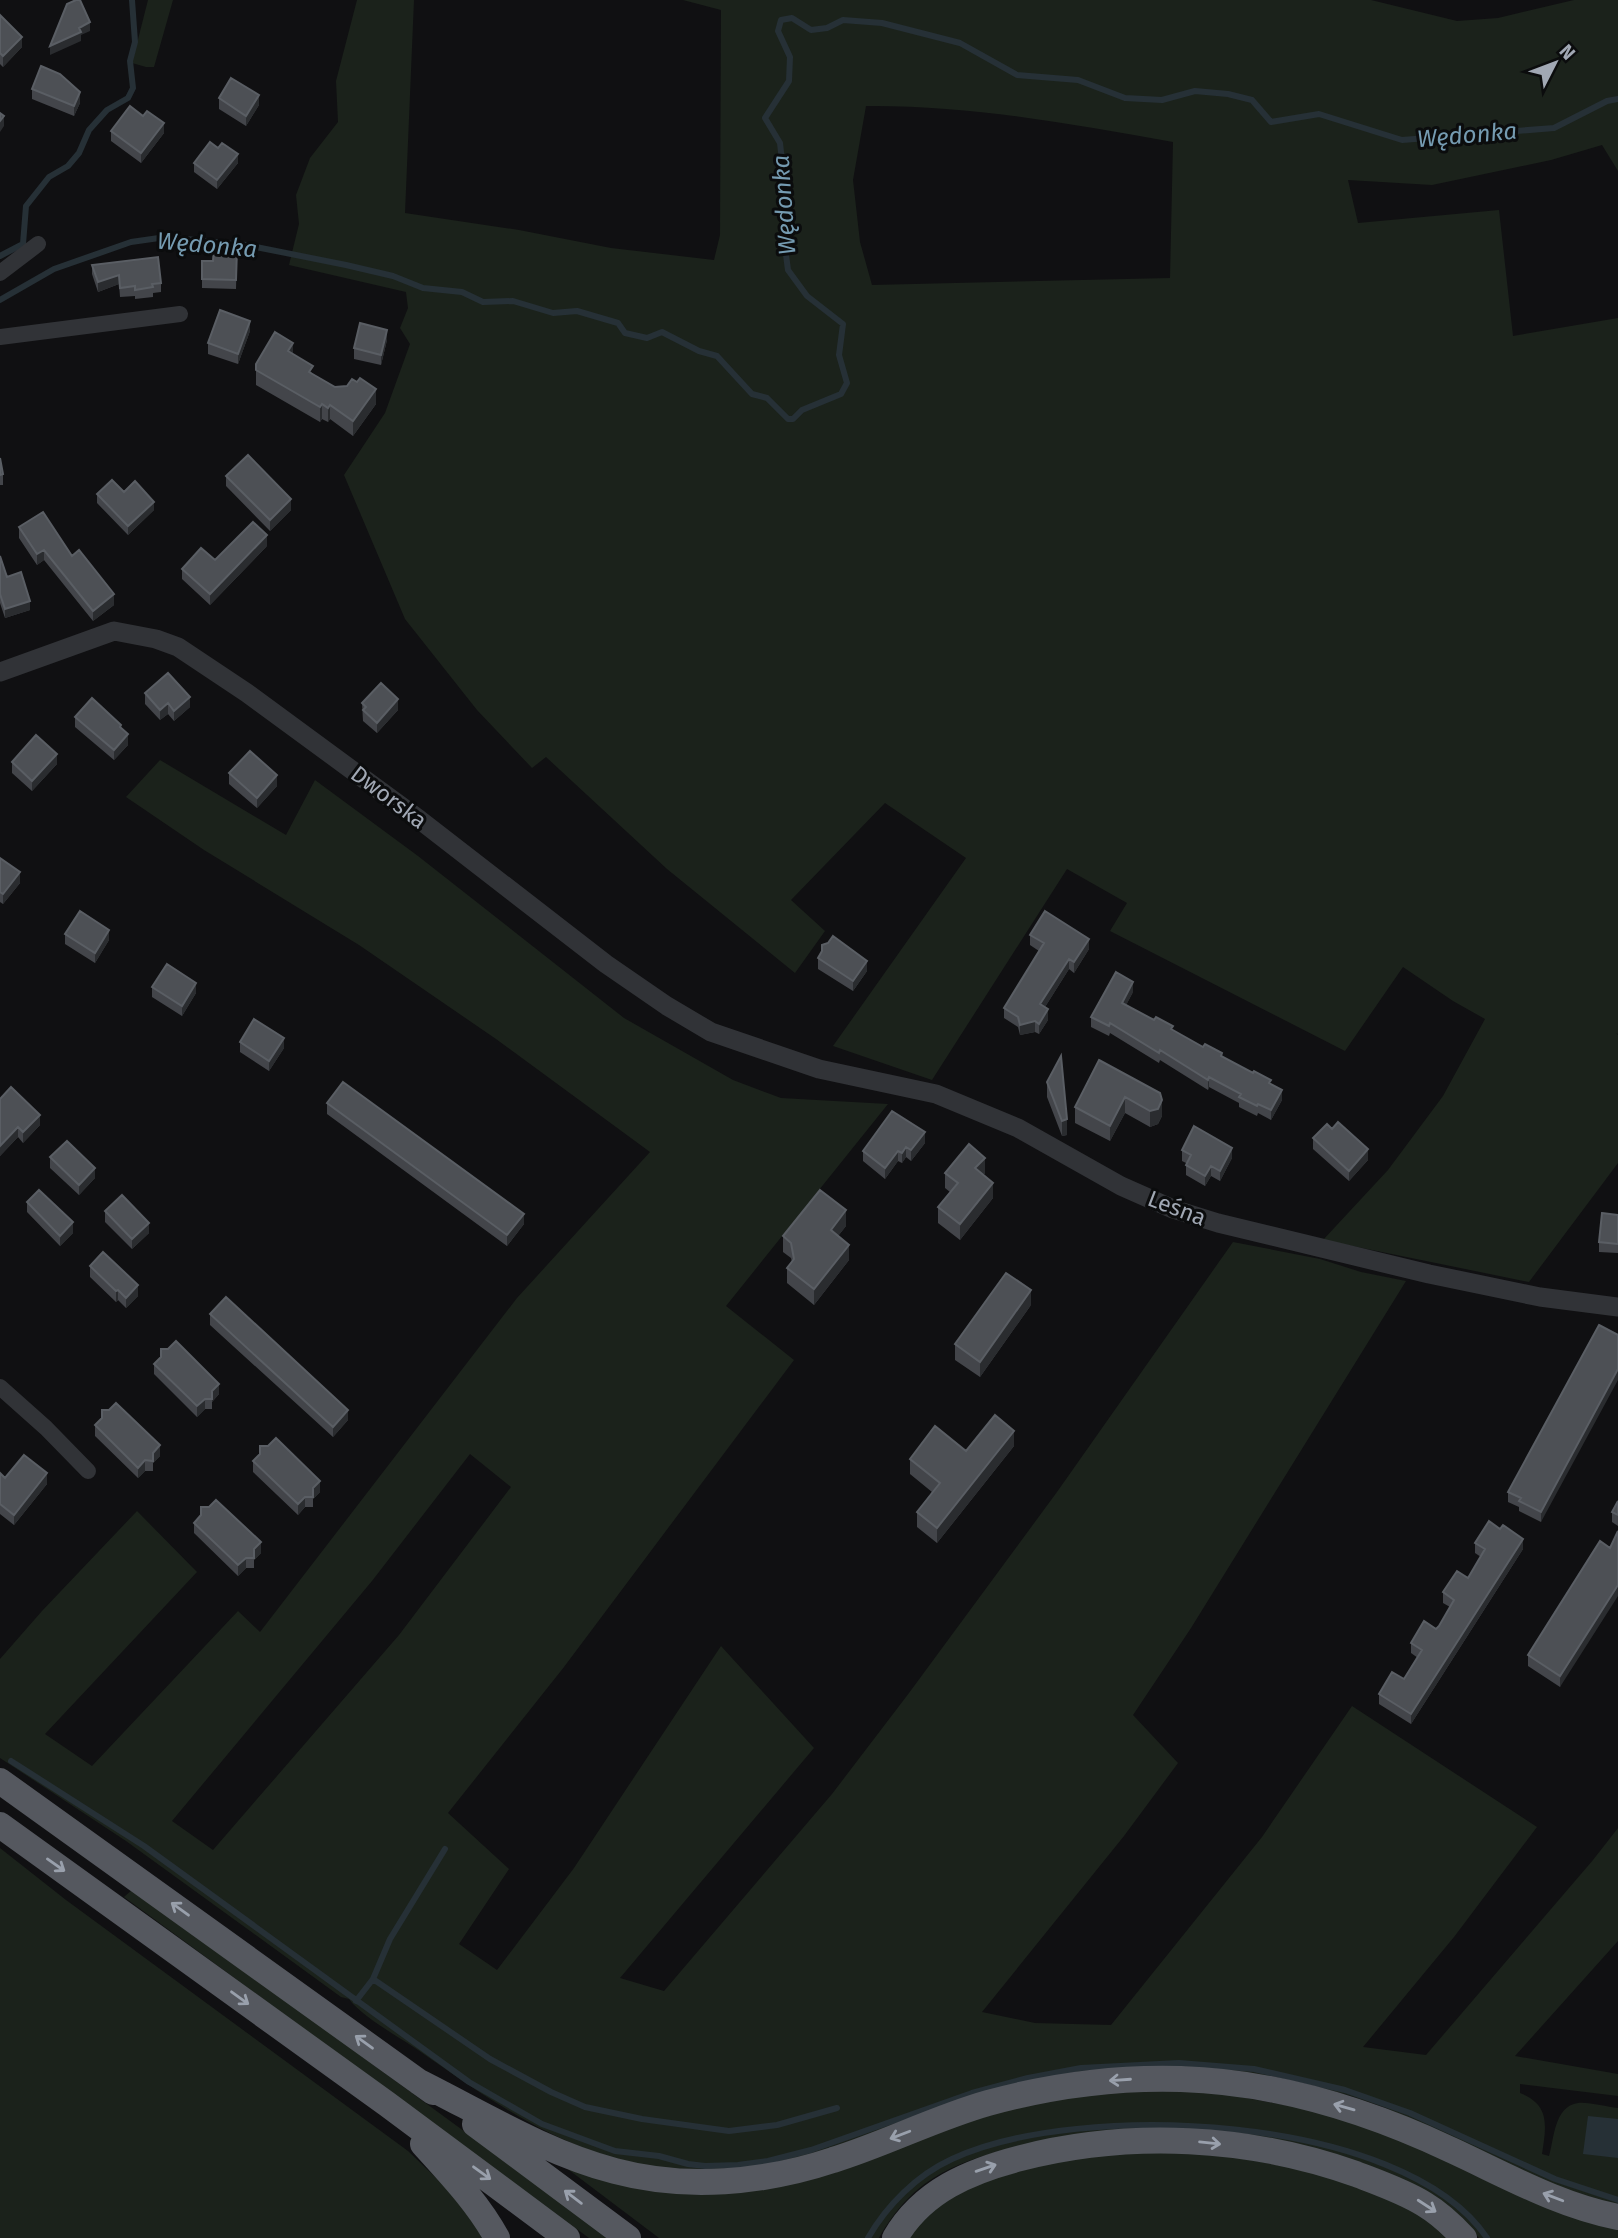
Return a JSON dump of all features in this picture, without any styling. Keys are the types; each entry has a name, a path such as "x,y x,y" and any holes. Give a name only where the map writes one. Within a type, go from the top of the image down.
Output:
{"highway":[{"path":"0,1781 419,2082 628,2238"},
{"path":"0,1825 387,2104 567,2238"},
{"path":"419,2082 575,2158 616,2172 697,2182 731,2182 796,2171 832,2161 987,2104 1071,2085 1134,2079 1182,2079 1241,2084 1302,2095 1361,2112 1412,2132 1549,2196 1618,2217"},
{"path":"387,2104 455,2180 489,2223 497,2238"},
{"path":"895,2238 912,2214 930,2196 975,2172 1038,2154 1077,2147 1159,2141 1236,2146 1323,2162 1416,2199 1445,2219 1464,2238"}],"street":[{"path":"0,273 38,244"},
{"path":"0,337 180,314"},
{"name":"Dworska","path":"0,672 114,631 178,646 295,727 512,889 606,964 711,1032 757,1048"},
{"name":"Leśna","path":"757,1048 818,1069 936,1094 1018,1128 1121,1186 1173,1209 1218,1223 1429,1274 1540,1297 1618,1307"},
{"path":"0,1387 46,1428 88,1471"}],"shaded area":[{"path":"148,0 173,0 154,67 132,63"},
{"path":"357,0 414,0 405,213 519,230 611,248 714,260 720,235 721,10 683,0 1371,0 1457,21 1498,18 1574,0 1618,0 1618,171 1602,145 1551,160 1432,185 1348,180 1358,223 1499,210 1513,336 1618,318 1618,1163 1529,1282 1323,1240 1388,1170 1443,1096 1485,1019 1403,967 1345,1051 1110,931 1127,903 1067,869 932,1080 833,1046 966,858 885,803 791,900 825,931 795,973 667,869 546,757 532,768 477,710 405,619 344,475 385,413 410,344 400,328 408,308 406,292 289,265 299,224 296,195 310,158 338,122 336,81","holes":["866,106 982,112 1173,142 1170,278 872,285 860,242 853,180"]},
{"path":"160,760 286,835 315,780 418,856 624,1018 733,1080 781,1098 888,1104 726,1306 794,1360 564,1667 448,1813 509,1869 459,1944 497,1970 574,1868 721,1646 814,1748 620,1978 664,1991 832,1794 909,1693 1057,1492 1233,1242 1320,1259 1361,1272 1406,1281 1191,1628 1133,1715 1178,1763 1124,1836 982,2012 1035,2023 1111,2025 1262,1837 1352,1706 1537,1827 1454,1937 1363,2047 1426,2055 1618,1828 1618,1941 1515,2056 1618,2074 1618,2096 1520,2084 1520,2093 1530,2098 1542,2110 1545,2135 1542,2154 1549,2156 1560,2117 1570,2105 1583,2103 1618,2108 1618,2206 1569,2192 1386,2108 1351,2096 1289,2079 1203,2067 751,2168 687,2170 648,2166 612,2158 543,2130 480,2092 372,2020 349,1999 341,1997 126,1841 0,1758 0,1659 137,1511 197,1572 45,1734 92,1766 238,1611 260,1632 517,1298 650,1152 496,1039 359,945 204,850 126,797","holes":["470,1454 511,1487 399,1635 213,1850 172,1821 372,1581"]},
{"path":"0,1848 66,1900 408,2151 453,2194 486,2238 0,2238"},
{"path":"133,1889 610,2238 589,2238 124,1897"},
{"path":"1128,2090 1214,2092 1334,2114 1618,2228 1618,2238 1479,2238 1474,2232 1345,2160 1024,2145 979,2157 940,2174 908,2199 879,2238 659,2238 561,2164 655,2188 970,2121 1034,2103"},
{"path":"1588,2116 1618,2119 1618,2158 1583,2154"},
{"path":"1201,2151 1326,2174 1414,2210 1450,2238 905,2238 957,2189 1077,2155"}],"building":[{"path":"80,0 90,22 79,28 81,32 50,46 67,4"},
{"path":"0,15 22,37 3,56 0,53"},
{"path":"41,66 60,74 80,92 74,106 32,89"},
{"path":"231,78 259,95 246,116 219,98"},
{"path":"130,106 143,116 147,111 164,123 141,153 111,131"},
{"path":"210,142 218,148 222,143 238,154 217,180 194,163"},
{"path":"214,248 237,249 236,280 202,279 202,261 213,261"},
{"path":"158,257 161,283 135,290 135,286 120,288 119,275 98,282 92,265"},
{"path":"220,310 250,321 238,354 208,343"},
{"path":"360,323 387,330 381,355 354,348"},
{"path":"275,332 293,343 288,351 313,366 309,372 335,387 347,386 352,379 357,382 360,378 376,389 353,421 330,405 328,408 322,404 320,407 256,370 256,364"},
{"path":"248,455 291,499 270,520 226,476"},
{"path":"112,480 124,492 135,481 154,502 128,526 97,494"},
{"path":"43,512 72,556 79,550 114,594 93,611 44,550 37,554 19,527"},
{"path":"253,522 267,535 210,594 182,569 201,548 215,560"},
{"path":"0,556 7,577 21,572 30,601 5,609 0,594"},
{"path":"168,673 190,697 174,711 168,703 160,710 145,693"},
{"path":"381,683 398,699 377,723 363,710 366,707 362,703"},
{"path":"92,698 128,734 114,750 75,717"},
{"path":"36,735 57,754 32,781 12,762"},
{"path":"250,751 277,775 257,798 229,773"},
{"path":"0,858 20,872 3,894 0,892"},
{"path":"80,911 109,930 95,953 65,934"},
{"path":"1045,911 1089,939 1074,962 1069,959 1040,1004 1048,1009 1039,1024 1035,1021 1020,1025 1018,1017 1004,1008 1044,943 1030,935"},
{"path":"833,936 867,961 853,981 818,958 822,945 828,943"},
{"path":"167,964 196,983 182,1006 152,987"},
{"path":"1116,972 1133,982 1122,1003 1154,1020 1156,1017 1203,1047 1205,1044 1222,1053 1221,1056 1271,1080 1269,1083 1282,1090 1271,1110 1239,1097 1241,1094 1209,1077 1208,1080 1110,1023 1109,1026 1091,1017"},
{"path":"254,1019 284,1038 269,1061 240,1042"},
{"path":"1061,1056 1067,1119 1062,1121 1047,1082"},
{"path":"1099,1060 1160,1093 1162,1100 1158,1109 1150,1111 1125,1097 1110,1126 1075,1107"},
{"path":"343,1082 524,1214 507,1235 327,1103"},
{"path":"11,1087 40,1115 23,1132 18,1127 0,1146 0,1099"},
{"path":"892,1111 925,1132 911,1150 906,1147 902,1153 898,1151 885,1168 863,1151"},
{"path":"1338,1122 1368,1149 1349,1171 1313,1138 1327,1124 1332,1129"},
{"path":"1194,1126 1232,1148 1220,1171 1211,1166 1205,1176 1186,1165 1191,1155 1182,1150"},
{"path":"67,1141 95,1168 79,1185 50,1157"},
{"path":"969,1144 985,1158 975,1168 993,1183 960,1224 938,1207 958,1183 945,1173"},
{"path":"39,1190 73,1222 60,1236 27,1202"},
{"path":"820,1190 846,1210 831,1230 849,1245 814,1289 787,1268 794,1259 791,1243 783,1236"},
{"path":"122,1195 149,1223 132,1239 105,1211"},
{"path":"1602,1213 1618,1215 1618,1244 1599,1242"},
{"path":"103,1252 138,1285 126,1298 90,1266"},
{"path":"1006,1273 1031,1290 980,1362 955,1344"},
{"path":"226,1297 348,1410 333,1427 210,1314"},
{"path":"1599,1325 1618,1335 1618,1369 1541,1512 1508,1492"},
{"path":"176,1341 219,1384 212,1391 212,1399 205,1399 197,1406 154,1364 161,1357 161,1349 168,1349"},
{"path":"116,1403 160,1445 153,1453 153,1461 145,1460 138,1468 95,1425 102,1418 102,1410 109,1410"},
{"path":"995,1415 1014,1431 937,1528 917,1512 940,1483 910,1459 935,1426 966,1451"},
{"path":"276,1438 320,1481 313,1488 313,1497 305,1497 298,1504 253,1461 260,1454 260,1446 268,1446"},
{"path":"24,1455 47,1473 14,1515 0,1504 0,1473 5,1478"},
{"path":"216,1500 261,1542 254,1549 254,1558 246,1558 238,1565 194,1523 201,1515 201,1507 209,1507"},
{"path":"1618,1501 1618,1515 1612,1512"},
{"path":"1489,1521 1500,1529 1503,1525 1523,1539 1411,1714 1379,1694 1392,1672 1404,1679 1422,1650 1411,1643 1424,1621 1436,1629 1439,1626 1454,1600 1443,1592 1457,1571 1468,1578 1485,1549 1475,1543"},
{"path":"1618,1531 1618,1585 1560,1676 1528,1655 1600,1541 1610,1548"}],"waterway":[{"path":"0,256 23,244 26,206 49,177 68,166 79,153 89,130 107,110 128,98 133,88 130,61 135,42 132,0"},
{"name":"Wędonka","path":"0,300 54,269 131,242 166,237 246,245 393,276 423,288 462,292 483,302 513,301 553,313 577,311 618,323 625,333 647,338 662,332 699,351 717,356 752,394 767,398 788,419 793,419 802,410 841,394 847,383 839,355 843,324 807,296 788,270 780,143 765,118 789,81 790,57 778,31 781,20 792,18 811,30 827,28 843,20 882,23 960,43 1017,75 1078,80 1125,98 1162,100 1195,91 1228,94 1252,100 1271,122 1319,114 1402,140 1554,128 1607,101 1618,99"},
{"path":"11,1761 144,1846 469,2082 542,2124 615,2151 659,2156 705,2166 768,2161 811,2150 972,2093 1028,2078 1081,2068 1179,2063 1254,2069 1345,2090 1410,2113 1555,2179 1618,2200"},
{"path":"373,1979 390,1939 445,1849"},
{"path":"356,2001 373,1979 490,2059 585,2107 642,2119 729,2131 777,2125 837,2108"},
{"path":"868,2238 884,2214 904,2192 927,2173 952,2159 1007,2140 1077,2129 1154,2125 1235,2130 1314,2143 1386,2165 1445,2196 1487,2238"}]}
